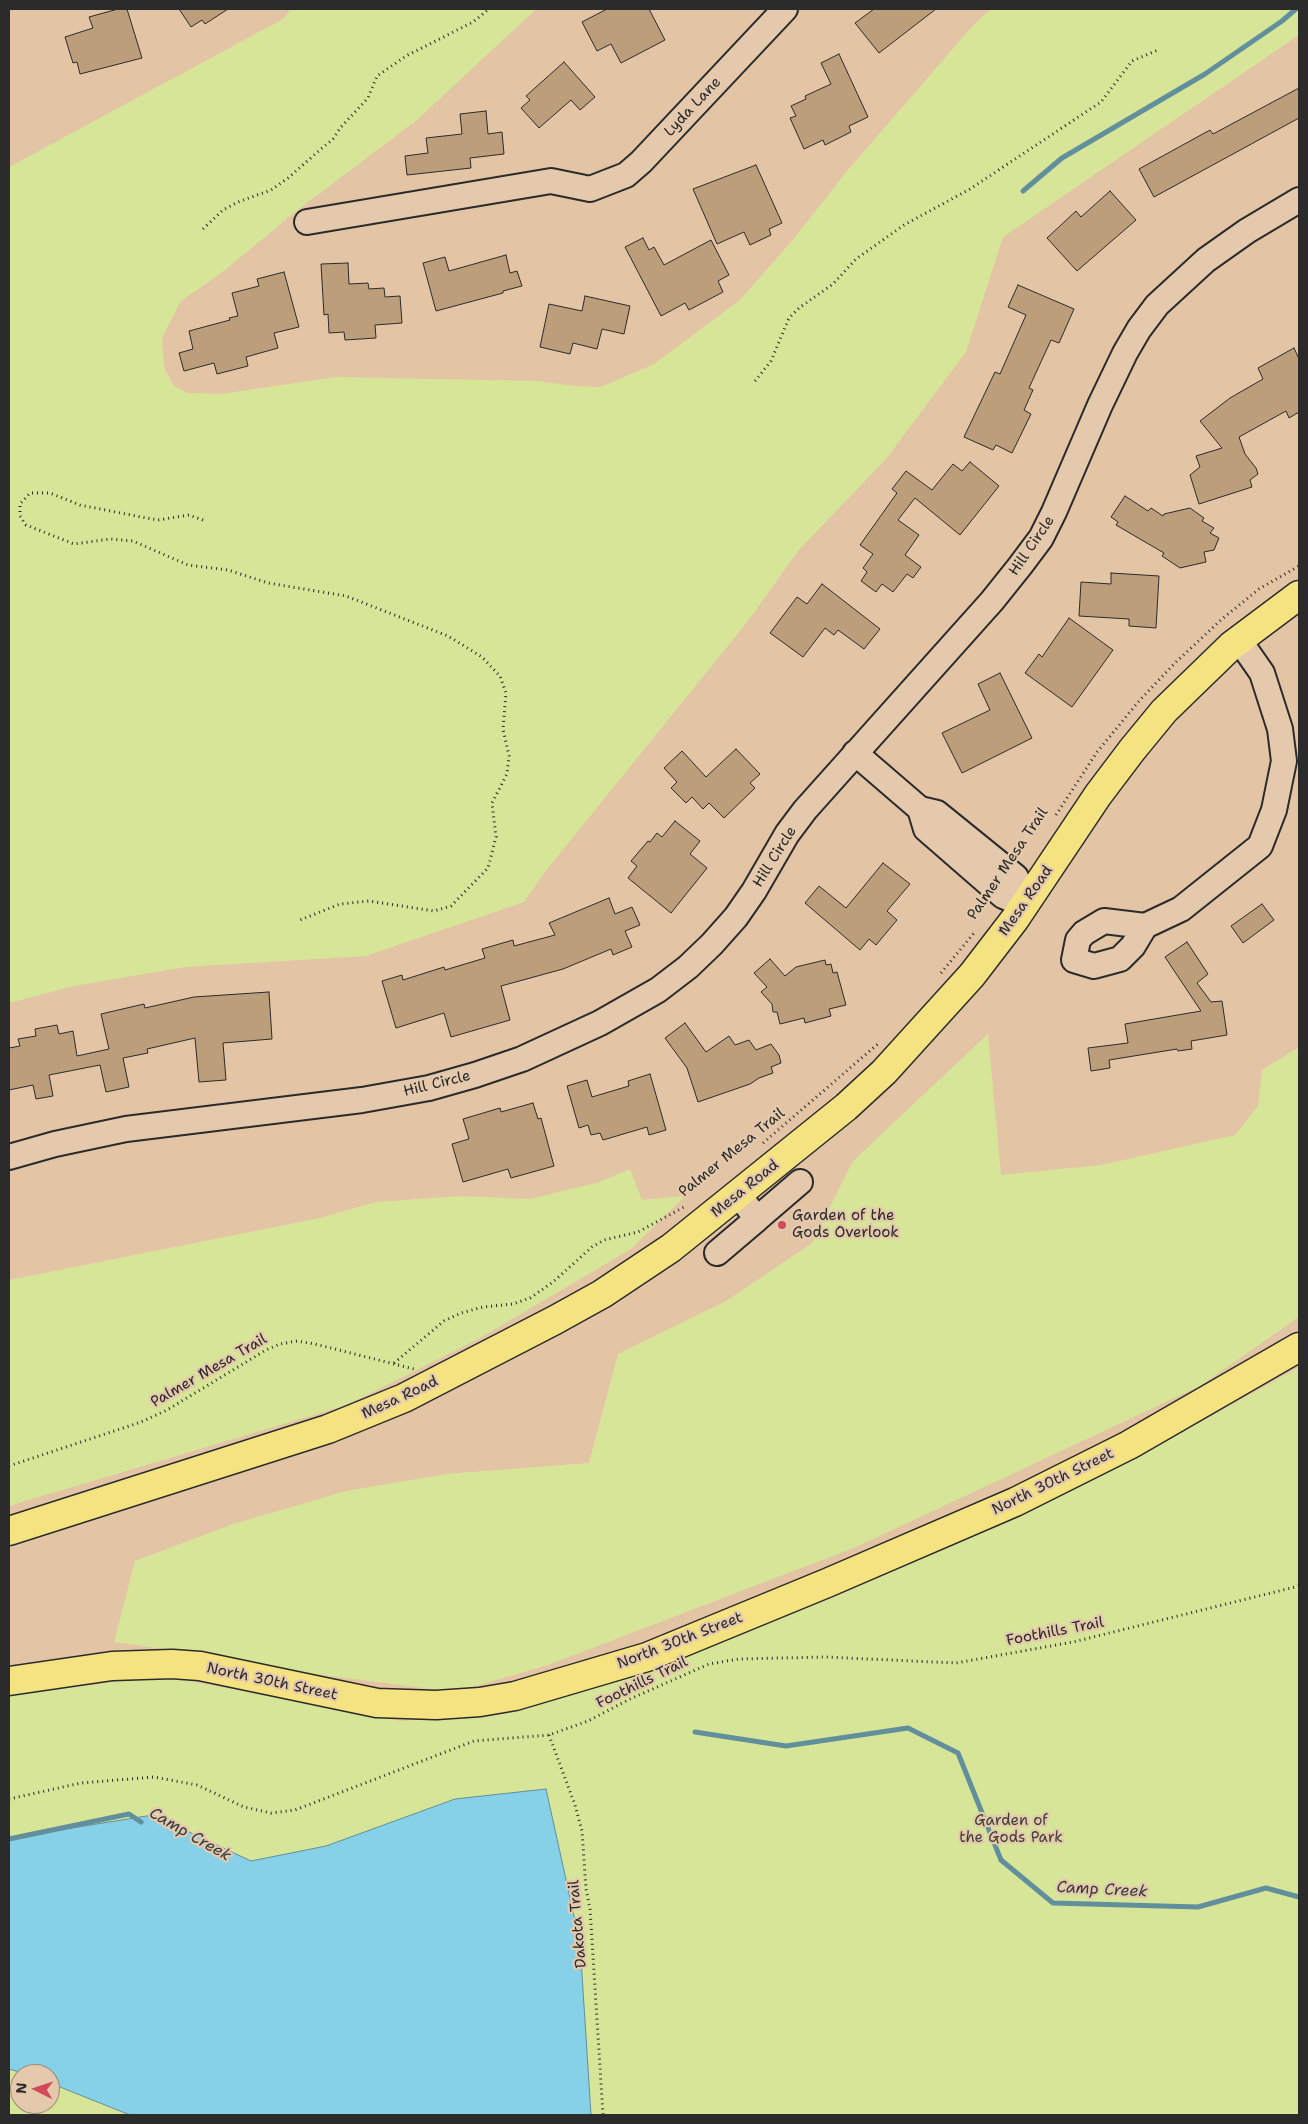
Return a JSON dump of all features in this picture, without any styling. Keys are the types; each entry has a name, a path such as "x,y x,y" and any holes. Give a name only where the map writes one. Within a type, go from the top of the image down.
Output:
{"main road":[{"name":"Mesa Road","path":"9,1531 328,1429 404,1398 602,1294 671,1248 846,1107 884,1072 972,974 1025,905 1098,795 1164,711 1196,678 1239,640 1299,595"},
{"name":"North 30th Street","path":"9,1681 112,1666 172,1664 200,1666 377,1703 436,1705 480,1702 515,1696 654,1654 1015,1502 1129,1445 1299,1347"}],"street":[{"name":"Lyda Lane","path":"307,222 551,180 590,190 626,175 641,162 785,9"},
{"name":"Hill Circle","path":"9,1157 55,1144 126,1129 362,1100 430,1088 522,1059 566,1039 658,990 688,967 736,917 788,834 855,753 992,601 1040,538 1074,470 1118,368 1139,329 1157,305 1206,260 1247,231 1299,200"},
{"path":"1145,926 1181,910 1260,846 1274,810 1284,761 1280,729 1262,673 1239,640"},
{"path":"855,753 920,809 926,829 969,852 1003,896 1025,905"},
{"path":"717,1253 800,1182"},
{"path":"738,1194 757,1219"}],"path":[{"path":"203,229 223,210 238,202 271,190 321,149 368,98 377,76 406,56 473,22 489,9"},
{"path":"755,381 772,361 789,318 799,308 833,284 856,259 904,225 970,189 1101,102 1132,61 1158,50"},
{"path":"203,520 189,515 158,520 140,517 80,504 50,493 30,493 20,504 20,516 26,525 74,544 110,539 134,541 188,565 228,570 268,583 346,596 448,636 482,657 500,676 506,693 502,729 510,756 507,774 492,803 496,838 488,868 451,906 434,911 369,901 340,904 300,920"},
{"name":"Palmer Mesa Trail","path":"1051,823 1097,752 1139,701 1174,663 1222,618 1259,589 1299,566"},
{"name":"Palmer Mesa Trail","path":"935,981 979,927"},
{"name":"Palmer Mesa Trail","path":"758,1148 884,1038"},
{"name":"Palmer Mesa Trail","path":"9,1466 141,1422 167,1410 266,1350 280,1344 297,1341 315,1344 394,1363 444,1321 460,1313 483,1307 513,1304 530,1298 553,1282 592,1247 604,1240 638,1232 653,1226 689,1203"},
{"name":"Foothills Trail","path":"9,1799 81,1783 154,1777 197,1785 244,1807 272,1813 295,1810 474,1741 550,1735 588,1721 630,1699 673,1682 692,1670 709,1664 739,1659 825,1657 956,1663 1074,1642 1299,1586"},
{"name":"Dakota Trail","path":"550,1735 575,1805 582,1831 586,1889 590,1908 603,2115"}],"green space":[{"path":"291,9 536,9 417,120 295,212 224,271 181,301 162,338 164,367 173,385 187,393 221,394 336,377 537,381 601,387 654,364 740,300 791,242 848,170 975,23 991,9 1299,9 1299,35 1003,237 966,352 886,459 798,551 748,621 544,873 524,902 366,956 185,967 74,986 9,1003 9,167 283,19"},
{"path":"988,1034 1001,1175 1101,1165 1235,1135 1258,1106 1262,1070 1299,1047 1299,1317 1200,1386 856,1547 548,1665 455,1692 322,1675 222,1657 114,1642 135,1561 233,1524 346,1491 446,1474 589,1463 618,1354 726,1301 812,1243 853,1161"},
{"path":"630,1169 642,1200 685,1196 631,1249 480,1338 347,1405 9,1506 9,1280 320,1218 376,1202 460,1196 530,1199 596,1183"},
{"name":"Garden of the Gods Park","path":"1299,1367 1299,2115 9,2115 9,1695 163,1676 400,1721 519,1710 622,1679 850,1590 1154,1448"}],"water":[{"path":"546,1789 580,1943 591,2115 130,2115 60,2087 60,2064 10,2064 9,2069 9,1838 153,1815 251,1861 326,1846 455,1799"}],"building":[{"path":"118,9 127,9 142,58 80,74 77,62 73,63 65,37 93,28 89,17"},
{"path":"179,9 228,9 205,24 202,20 191,27"},
{"path":"607,9 649,9 665,40 621,63 611,44 597,51 582,22"},
{"path":"874,9 936,9 879,53 855,23"},
{"path":"839,54 868,117 849,126 851,132 825,145 823,140 804,149 790,118 796,116 791,106 806,99 805,96 831,84 821,63"},
{"path":"564,62 595,97 580,110 571,100 539,128 521,108 530,100 526,96"},
{"path":"1299,88 1299,118 1154,197 1139,169 1210,130 1213,134"},
{"path":"486,111 488,134 502,132 504,154 470,158 471,168 407,175 405,156 428,153 426,138 462,134 460,114"},
{"path":"756,165 782,223 769,229 771,235 750,245 744,232 717,244 693,189"},
{"path":"1110,191 1136,220 1077,271 1047,238 1076,211 1081,217"},
{"path":"643,238 649,250 654,247 664,265 711,240 729,275 718,281 723,292 689,310 685,303 661,316 625,247"},
{"path":"506,255 510,273 517,271 522,286 436,311 423,263 445,257 449,271"},
{"path":"348,263 349,284 368,283 369,289 384,288 385,297 400,296 402,323 375,325 376,338 345,340 344,332 329,333 328,314 324,315 321,264"},
{"path":"284,272 299,327 274,333 278,348 246,357 248,366 217,374 214,363 184,371 179,353 193,349 189,331 238,316 232,293 259,286 257,279"},
{"path":"1018,285 1074,309 1059,343 1051,340 1029,388 1033,390 1024,410 1031,414 1012,453 996,445 993,450 964,437 995,372 1000,374 1026,315 1008,307"},
{"path":"585,296 630,306 624,334 602,329 597,349 573,343 570,354 540,347 549,304 582,311"},
{"path":"1294,348 1299,359 1299,412 1289,418 1286,411 1239,437 1245,454 1256,468 1258,474 1250,480 1252,487 1199,504 1190,475 1200,467 1196,456 1222,448 1200,421 1230,398 1263,379 1258,368"},
{"path":"970,462 999,486 960,535 915,498 898,520 919,535 905,555 921,567 913,578 907,574 893,592 882,584 876,592 861,581 867,572 863,568 873,554 860,545 897,493 892,489 906,471 932,490 953,464 962,471"},
{"path":"1125,496 1148,511 1151,508 1163,516 1164,514 1190,508 1204,518 1202,521 1214,528 1210,533 1219,538 1214,550 1204,552 1206,562 1180,568 1162,556 1164,553 1116,525 1118,522 1111,517"},
{"path":"1111,573 1159,576 1156,628 1129,626 1129,619 1079,616 1081,582 1111,584"},
{"path":"822,584 880,629 864,649 838,630 834,635 825,628 803,657 770,633 797,597 807,604"},
{"path":"1069,618 1113,650 1072,707 1025,673 1039,654 1042,657"},
{"path":"1000,673 1032,738 962,773 942,733 990,710 978,684"},
{"path":"736,749 760,774 750,783 755,788 724,818 709,803 703,809 692,797 686,803 671,788 677,782 664,768 682,751 706,777"},
{"path":"675,821 700,841 690,854 707,868 671,913 628,878 637,866 631,861 648,841 650,842 657,833 662,837"},
{"path":"883,863 910,884 887,911 897,920 876,945 869,939 860,950 805,903 819,886 846,908"},
{"path":"609,898 615,914 632,907 640,925 625,931 632,947 613,955 611,949 563,969 501,986 510,1020 451,1037 444,1013 396,1028 382,981 402,975 403,980 444,967 445,970 485,958 482,949 513,940 514,946 555,935 549,923"},
{"path":"1262,904 1274,920 1243,943 1231,926"},
{"path":"1187,942 1208,974 1197,983 1211,1002 1222,1001 1227,1035 1191,1041 1192,1049 1178,1051 1177,1049 1109,1060 1110,1068 1091,1071 1088,1048 1128,1043 1125,1024 1201,1011 1165,957"},
{"path":"770,959 785,976 796,967 825,960 826,965 831,964 833,973 837,972 846,1005 829,1009 831,1016 805,1023 804,1018 780,1024 777,1012 773,1012 772,1004 761,992 767,987 754,973"},
{"path":"269,992 272,1039 223,1043 226,1080 199,1082 195,1038 147,1049 148,1053 123,1058 129,1087 106,1092 100,1065 49,1075 53,1096 36,1099 33,1085 9,1090 9,1048 20,1046 18,1039 36,1036 35,1029 57,1025 59,1034 73,1031 77,1056 109,1049 101,1014 144,1004 145,1008 194,997"},
{"path":"685,1023 706,1052 729,1036 735,1045 749,1040 756,1050 771,1044 779,1055 781,1063 771,1067 773,1073 759,1078 750,1084 698,1102 687,1068 665,1038"},
{"path":"650,1074 666,1130 649,1135 647,1127 603,1140 600,1133 591,1135 588,1125 579,1128 567,1086 587,1080 592,1097 629,1086 628,1081"},
{"path":"533,1103 538,1119 541,1118 554,1166 511,1178 508,1169 463,1182 452,1144 469,1139 463,1119 500,1108 501,1112"}],"waterway":[{"path":"1023,191 1062,158 1205,74 1282,21 1296,9"},
{"name":"Camp Creek","path":"695,1732 786,1746 908,1728 958,1753 1001,1860 1053,1903 1198,1907 1266,1888 1299,1897"},
{"name":"Camp Creek","path":"9,1839 129,1814 141,1822"}],"place":[{"name":"Garden of the Gods Overlook","path":"782,1225"}]}
